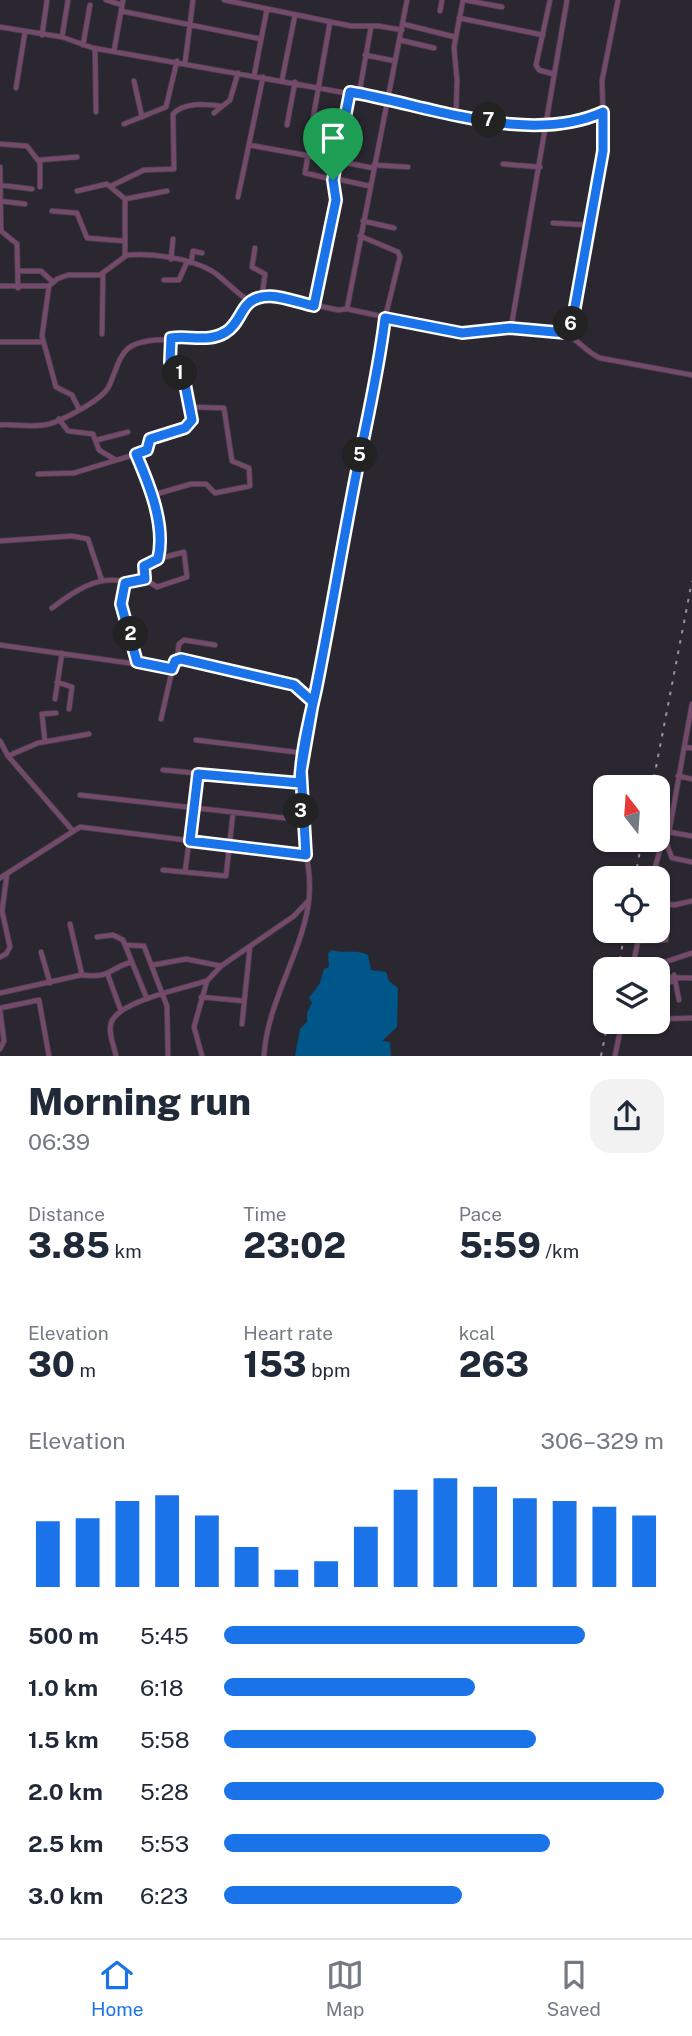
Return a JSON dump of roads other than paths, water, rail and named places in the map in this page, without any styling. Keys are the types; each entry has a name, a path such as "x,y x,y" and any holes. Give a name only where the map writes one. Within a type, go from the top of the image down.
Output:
{"street":[{"path":"42,34 47,0"},
{"path":"62,37 68,0"},
{"path":"106,0 190,24 261,39"},
{"path":"185,63 193,0"},
{"path":"224,0 330,22 402,30"},
{"path":"258,7 259,0"},
{"path":"347,309 407,0"},
{"path":"440,11 442,0"},
{"path":"456,113 455,37 464,0 502,7"},
{"path":"550,0 536,67 553,74"},
{"path":"510,328 567,0"},
{"path":"566,333 573,318 603,151 602,82 618,0"},
{"path":"83,45 90,5"},
{"path":"114,51 122,5"},
{"path":"254,76 267,9"},
{"path":"282,80 295,15"},
{"path":"459,18 543,35"},
{"path":"311,131 330,22"},
{"path":"403,24 455,37"},
{"path":"0,27 62,37 95,48 318,86 527,127 603,112"},
{"path":"359,94 371,27"},
{"path":"16,88 25,32"},
{"path":"400,40 435,48"},
{"path":"95,48 96,111"},
{"path":"365,55 395,61"},
{"path":"111,186 144,170 174,169 173,114 167,105 177,61"},
{"path":"214,113 230,100 238,73"},
{"path":"238,197 263,77"},
{"path":"134,81 142,117"},
{"path":"287,125 295,82"},
{"path":"314,306 336,200 333,179 350,92"},
{"path":"124,124 167,105"},
{"path":"173,114 178,109 194,105 220,106"},
{"path":"0,144 25,145 39,160 40,187"},
{"path":"249,145 373,167 408,167"},
{"path":"307,155 306,174 369,186"},
{"path":"39,160 78,157"},
{"path":"503,164 540,167"},
{"path":"0,167 1,229 8,240 17,244 18,288"},
{"path":"77,191 103,184 111,186 125,199 125,255"},
{"path":"0,185 32,189"},
{"path":"125,199 167,191"},
{"path":"0,201 25,204"},
{"path":"52,211 78,213 87,238 124,241"},
{"path":"363,221 394,228"},
{"path":"553,223 589,225"},
{"path":"264,1056 268,1026 291,964 309,900 300,783 303,753 374,391 385,318 400,254 360,236"},
{"path":"171,258 173,239"},
{"path":"255,247 252,267 265,274 262,296"},
{"path":"164,280 179,279 194,251 202,253"},
{"path":"0,286 18,288 51,284 78,273 97,276 125,255 171,258 211,271 234,292 250,301"},
{"path":"18,271 41,271 51,284 43,342 52,363 56,387 72,395 79,409"},
{"path":"102,334 103,274"},
{"path":"0,425 44,425 59,419 102,396 122,356 133,345 171,338 212,337 226,332 250,301 269,295 462,333 510,328 566,333 590,354 600,358 692,375"},
{"path":"37,474 64,475 136,454 147,450 150,439 188,426 191,407 183,376 170,362 171,338"},
{"path":"0,342 43,342"},
{"path":"152,494 191,484 207,485 215,493 248,487 252,483 249,468 232,461 224,408 191,407"},
{"path":"59,419 68,431 90,433 97,440 99,450 116,459"},
{"path":"97,440 128,432"},
{"path":"136,454 152,494 160,540 158,559"},
{"path":"0,541 72,536 88,539 102,581"},
{"path":"52,608 76,590 102,581 127,583 145,579 156,587 187,579 184,552 144,566 145,579"},
{"path":"127,583 123,588 121,604 137,662"},
{"path":"161,719 179,644 184,639 215,645"},
{"path":"0,645 172,669"},
{"path":"55,699 62,653"},
{"path":"177,659 294,685 313,702"},
{"path":"57,682 72,687 69,709"},
{"path":"670,826 692,704"},
{"path":"44,742 42,715 56,713"},
{"path":"9,756 44,742 89,734"},
{"path":"195,740 303,753"},
{"path":"0,741 9,756 73,831"},
{"path":"684,747 692,748"},
{"path":"163,771 300,783"},
{"path":"185,872 198,774"},
{"path":"678,776 692,779"},
{"path":"80,795 302,820"},
{"path":"163,870 226,876 233,813"},
{"path":"0,878 73,831 85,827 306,855"},
{"path":"670,832 692,836"},
{"path":"670,852 672,858 692,862"},
{"path":"0,957 6,954 10,947 2,924 7,874"},
{"path":"200,1055 194,1027 207,981 221,966 286,923 309,900"},
{"path":"670,903 692,901"},
{"path":"70,924 82,975"},
{"path":"97,937 116,936 126,945 147,999"},
{"path":"126,945 144,946 164,993 168,1056"},
{"path":"242,1024 250,946"},
{"path":"670,960 692,951"},
{"path":"41,952 50,983"},
{"path":"153,965 186,958 221,966"},
{"path":"0,993 82,975 108,975 119,966 132,962"},
{"path":"108,975 121,1011"},
{"path":"670,977 692,978"},
{"path":"670,980 675,977"},
{"path":"675,977 679,1000"},
{"path":"116,1056 110,1027 121,1011 164,993 207,981"},
{"path":"201,997 244,1001"},
{"path":"0,1049 4,1045 0,1009 40,1000 49,1056"},
{"path":"670,1019 692,1018"},
{"path":"615,1056 620,1034"}],"water":[{"path":"331,950 368,955 371,970 386,972 389,981 398,988 397,1027 382,1041 390,1042 391,1056 295,1056 300,1029 307,1022 307,1013 312,1003 309,998 320,983 324,969 329,967 328,954"}],"railway":[{"path":"655,775 692,581"},
{"path":"637,866 640,852"},
{"path":"620,957 623,943"},
{"path":"601,1056 606,1034"}]}
